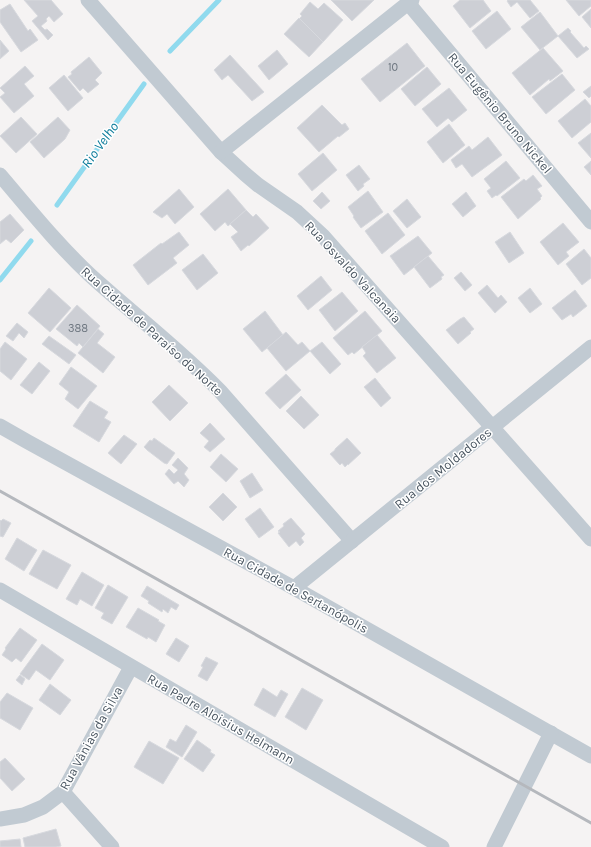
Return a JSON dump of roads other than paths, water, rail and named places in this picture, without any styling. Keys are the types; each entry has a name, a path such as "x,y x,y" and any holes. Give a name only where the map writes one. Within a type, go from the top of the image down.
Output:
{"street":[{"name":"Rua Osvaldo Valcanaia","path":"88,0 221,152 245,174 297,212 322,236 591,539"},
{"path":"221,152 410,2"},
{"name":"Rua Eugênio Bruno Nickel","path":"410,2 591,222"},
{"name":"Rua Cidade de Paraíso do Norte","path":"0,175 73,259 204,374 352,541"},
{"name":"Rua dos Moldadores","path":"294,588 591,347"},
{"name":"Rua Cidade de Sertanópolis","path":"0,426 294,588 591,756"},
{"name":"Rua Padre Aloisius Helmann","path":"0,590 442,847"},
{"name":"Rua Vânias da Silva","path":"0,819 24,815 43,807 63,792 131,666"},
{"path":"494,847 551,733"},
{"path":"63,792 112,847"}],"waterway":[{"name":"Rio Velho","path":"170,51 219,0"},
{"name":"Rio Velho","path":"57,205 144,84"},
{"name":"Rio Velho","path":"0,280 31,241"}],"railway":[{"path":"0,491 591,823"}]}
